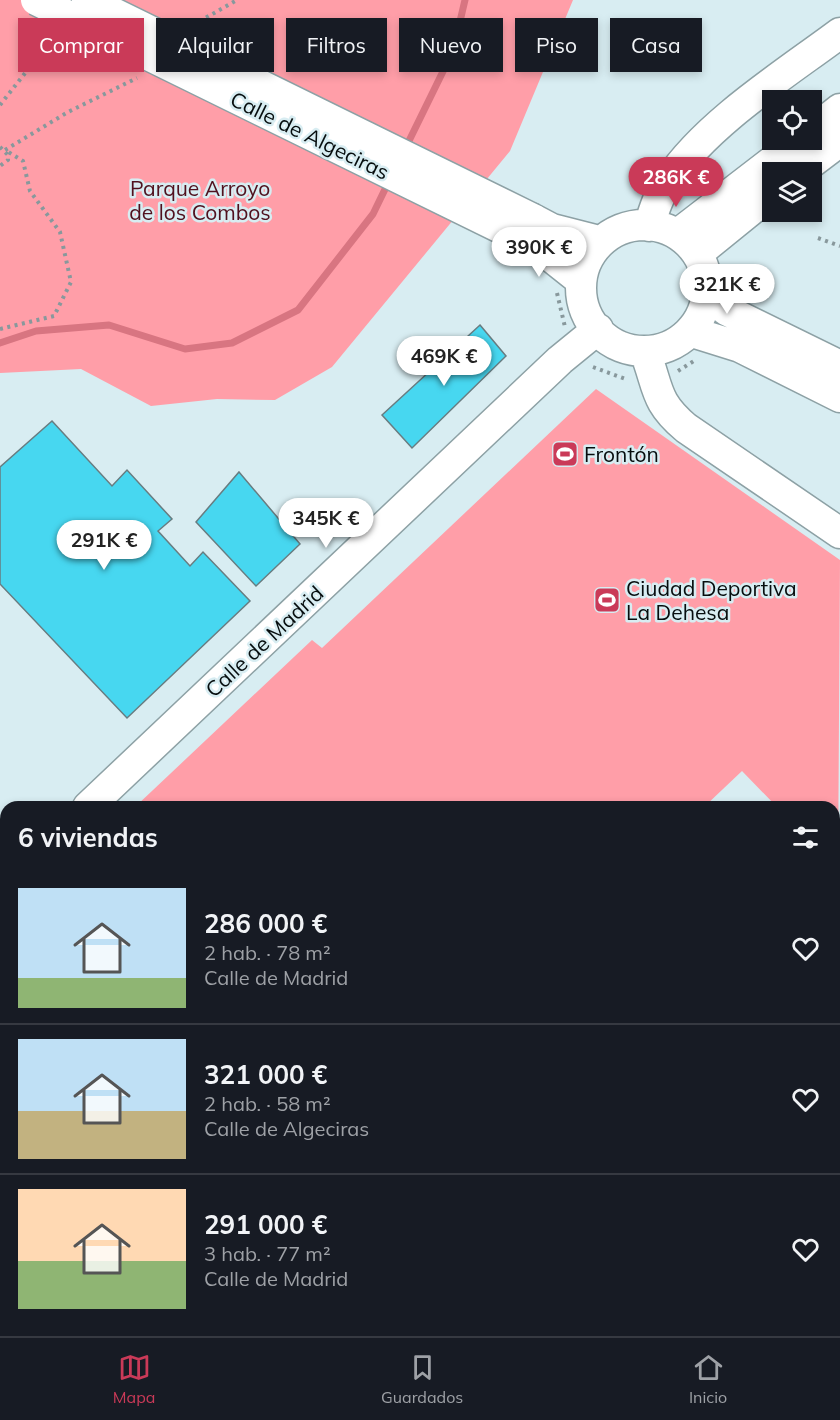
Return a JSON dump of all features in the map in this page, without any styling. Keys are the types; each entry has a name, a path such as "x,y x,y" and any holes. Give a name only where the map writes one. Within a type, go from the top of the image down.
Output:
{"street":[{"name":"Calle de Algeciras","path":"36,0 528,229 552,229 600,241"},
{"name":"Calle de Algeciras","path":"87,0 528,229 540,248 579,279"},
{"path":"649,226 658,199 669,179 702,141 840,33"},
{"path":"822,123 840,109"},
{"path":"812,162 840,141"},
{"path":"688,244 789,150"},
{"path":"688,244 762,199"},
{"path":"649,226 688,244 704,265 706,302 692,332 667,349 645,352 622,348 585,316 579,298 579,279 585,262 600,241 619,229 649,226"},
{"path":"706,282 726,310 840,366"},
{"name":"Calle de Madrid","path":"94,801 561,360 598,329"},
{"path":"692,332 740,347 840,396"},
{"path":"645,352 657,391 668,413 686,428 840,533"}],"path":[{"path":"204,18 237,0"},
{"path":"5,150 68,112 138,78 146,70"},
{"path":"0,105 25,72"},
{"path":"0,147 22,161 30,192 60,232 71,282 54,316 0,329"},
{"path":"0,166 8,160 5,150"},
{"path":"818,238 840,246"}],"green space":[{"name":"Parque Arroyo de los Combos","path":"0,0 573,0 565,18 515,18 515,72 543,72 510,151 332,367 275,400 217,399 151,406 81,369 0,373"},
{"name":"Ciudad Deportiva La Dehesa","path":"596,389 840,560 838,801 771,801 742,771 710,801 141,801 312,640 322,648"}],"building":[{"path":"480,325 506,356 412,448 382,415"},
{"path":"52,421 112,486 127,470 172,519 158,531 190,566 203,552 250,601 127,718 0,584 0,467"},
{"path":"239,472 300,544 256,586 196,522"}],"waterway":[{"path":"406,147 453,51 465,0"},
{"path":"0,343 36,331 109,325 185,349 232,343 298,310 373,214 389,181"}],"place":[{"name":"Frontón","path":"565,454"},
{"name":"Ciudad Deportiva La Dehesa","path":"607,600"}]}
